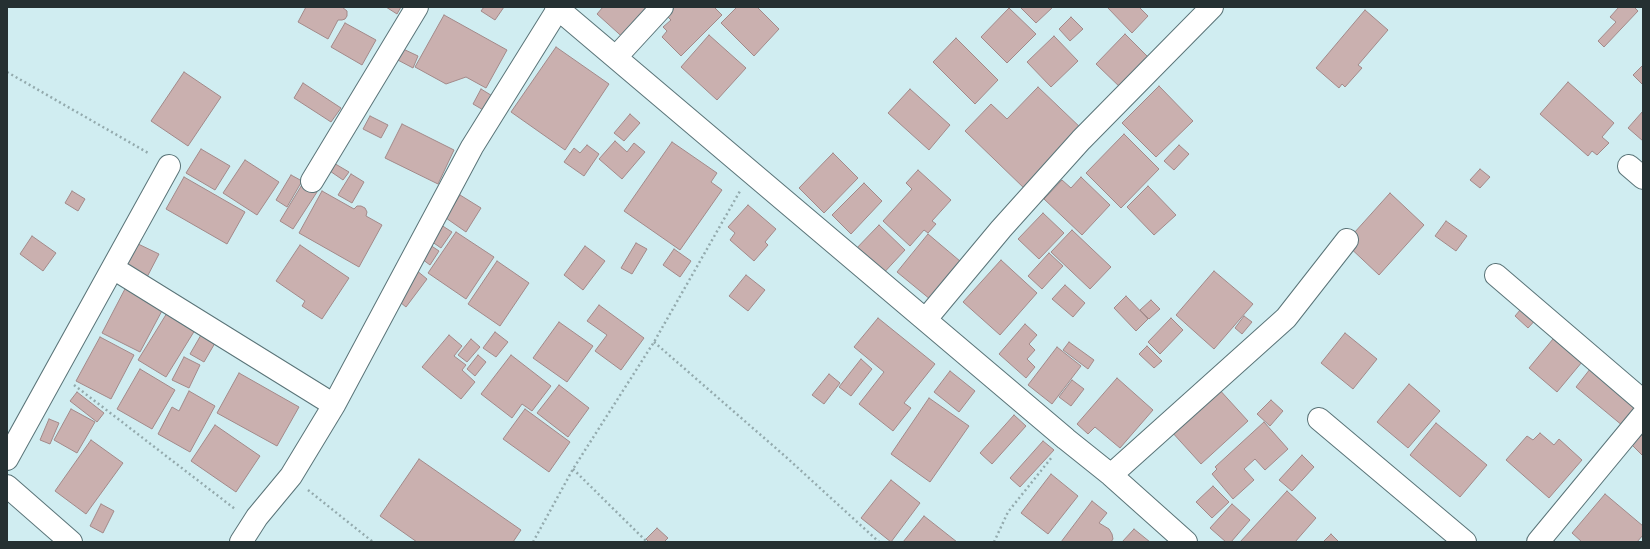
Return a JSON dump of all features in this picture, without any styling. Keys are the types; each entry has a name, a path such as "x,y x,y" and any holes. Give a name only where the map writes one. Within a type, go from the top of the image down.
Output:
{"street":[{"path":"312,181 417,7"},
{"path":"616,56 662,7"},
{"path":"926,319 1002,229 1081,140 1212,7"},
{"path":"241,542 257,517 291,476 334,406 472,147 557,8 616,56 926,319 1066,440 1111,474 1186,542"},
{"path":"7,460 169,166"},
{"path":"1111,474 1286,318 1347,240"},
{"path":"113,268 334,406"},
{"path":"1496,275 1643,401"},
{"path":"1538,542 1643,415"},
{"path":"1319,419 1465,542"},
{"path":"7,486 70,542"}],"path":[{"path":"7,72 169,166"},
{"path":"533,542 573,469 654,342 751,171"},
{"path":"654,342 786,457 879,542"},
{"path":"56,371 247,518 257,517"},
{"path":"994,542 1008,512 1066,440"},
{"path":"573,469 647,542"},
{"path":"291,476 373,542"}],"building":[{"path":"306,7 342,7 347,11 347,16 345,19 338,20 328,39 298,22"},
{"path":"386,7 401,7 397,14"},
{"path":"484,7 504,7 495,20 481,11"},
{"path":"603,7 660,7 628,42 597,14"},
{"path":"666,7 714,7 722,15 681,56 662,37 667,31 663,27 671,20 662,11"},
{"path":"737,7 757,7 779,29 754,56 721,23"},
{"path":"1020,7 1053,7 1036,23"},
{"path":"1107,7 1139,7 1148,16 1132,33"},
{"path":"1619,7 1634,7 1638,11 1604,47 1598,41 1616,22 1610,17"},
{"path":"1009,8 1036,34 1007,63 981,37"},
{"path":"1365,10 1388,30 1358,65 1362,68 1345,87 1342,84 1339,88 1316,68"},
{"path":"444,15 507,50 486,88 466,77 446,84 415,67"},
{"path":"1071,17 1083,29 1070,41 1059,29"},
{"path":"345,23 376,40 362,65 331,47"},
{"path":"1125,34 1153,62 1124,91 1096,64"},
{"path":"709,35 746,68 717,100 681,67"},
{"path":"1054,36 1078,61 1051,87 1027,62"},
{"path":"956,38 998,80 975,104 933,62"},
{"path":"556,47 609,84 565,150 511,112"},
{"path":"401,48 418,56 413,68 396,59"},
{"path":"1643,65 1643,85 1633,75"},
{"path":"184,72 221,97 188,146 151,121"},
{"path":"1568,82 1614,123 1602,137 1609,143 1597,155 1592,151 1588,156 1540,114"},
{"path":"303,83 341,108 331,122 294,98"},
{"path":"1159,86 1193,121 1156,157 1122,123"},
{"path":"1038,87 1083,130 1026,190 965,131 991,104 1007,119"},
{"path":"481,89 494,97 485,111 473,104"},
{"path":"910,89 950,125 929,150 888,113"},
{"path":"1643,111 1643,141 1628,128"},
{"path":"630,114 640,123 624,141 614,133"},
{"path":"370,116 388,125 381,138 363,129"},
{"path":"402,124 454,150 438,184 385,158"},
{"path":"1124,134 1159,169 1121,208 1086,173"},
{"path":"615,141 627,152 634,143 645,152 622,179 599,159"},
{"path":"672,142 717,173 711,182 722,190 680,250 624,211"},
{"path":"587,145 599,154 584,176 564,162 574,148 580,153"},
{"path":"1179,145 1189,154 1174,170 1164,161"},
{"path":"201,149 230,166 215,190 186,173"},
{"path":"833,153 858,178 824,213 799,188"},
{"path":"245,160 279,182 257,215 223,193"},
{"path":"332,162 349,172 343,180 327,169"},
{"path":"1480,169 1490,177 1480,188 1470,180"},
{"path":"918,170 951,200 932,221 936,224 928,233 924,230 910,246 883,221 912,189 906,183"},
{"path":"351,174 364,182 352,203 338,195"},
{"path":"291,175 302,181 287,207 276,200"},
{"path":"184,177 245,212 227,244 166,209"},
{"path":"1081,177 1110,205 1082,235 1044,199 1062,180 1071,188"},
{"path":"303,183 317,192 293,229 280,221"},
{"path":"864,183 882,201 851,234 832,215"},
{"path":"1148,186 1176,215 1154,235 1127,207"},
{"path":"72,191 85,199 78,211 65,203"},
{"path":"322,191 354,209 357,206 365,208 367,212 366,216 382,225 359,267 299,233"},
{"path":"1390,193 1424,225 1379,275 1345,243"},
{"path":"460,195 481,208 466,232 446,218"},
{"path":"748,205 776,229 765,242 768,245 754,261 730,240 735,233 728,227"},
{"path":"1043,213 1064,233 1039,259 1018,239"},
{"path":"1446,221 1467,236 1456,251 1435,236"},
{"path":"438,223 452,232 441,248 428,239"},
{"path":"879,225 905,250 879,278 852,253"},
{"path":"1072,230 1111,267 1090,289 1051,252"},
{"path":"456,232 494,257 466,299 428,273"},
{"path":"928,234 967,267 936,304 897,272"},
{"path":"32,236 56,253 43,271 20,254"},
{"path":"134,242 159,254 146,279 122,267"},
{"path":"427,243 439,251 430,265 418,256"},
{"path":"636,243 647,249 632,274 621,268"},
{"path":"300,245 349,278 322,319 302,306 305,301 276,281"},
{"path":"585,246 605,261 583,290 564,275"},
{"path":"674,249 691,261 680,277 663,265"},
{"path":"1049,253 1063,266 1042,289 1028,276"},
{"path":"1001,260 1037,293 1000,335 963,302"},
{"path":"497,261 529,283 500,326 468,304"},
{"path":"416,270 427,279 406,307 395,298"},
{"path":"1214,271 1253,304 1214,349 1176,315"},
{"path":"746,275 765,290 748,311 729,296"},
{"path":"1065,285 1085,303 1073,317 1052,299"},
{"path":"126,287 164,307 140,352 102,333"},
{"path":"1126,296 1148,319 1136,331 1114,308"},
{"path":"1151,300 1160,309 1149,319 1140,310"},
{"path":"1526,303 1539,316 1528,328 1515,316"},
{"path":"599,305 644,338 621,370 595,351 607,335 587,321"},
{"path":"167,313 195,330 166,377 138,360"},
{"path":"1244,316 1252,322 1242,334 1235,328"},
{"path":"878,318 935,364 904,403 911,408 893,431 859,404 884,372 854,347"},
{"path":"1171,318 1183,330 1160,354 1148,342"},
{"path":"559,322 593,346 567,382 533,358"},
{"path":"1025,324 1037,335 1029,344 1035,350 1027,359 1035,367 1026,378 999,354"},
{"path":"495,332 508,342 496,357 483,348"},
{"path":"1345,333 1377,359 1353,389 1321,363"},
{"path":"201,335 215,343 204,362 190,354"},
{"path":"449,335 462,346 454,356 466,365 462,370 475,382 461,399 422,367"},
{"path":"100,337 134,355 111,399 76,381"},
{"path":"471,339 480,347 467,362 458,355"},
{"path":"1553,339 1582,362 1557,392 1529,368"},
{"path":"1069,342 1094,360 1088,369 1063,350"},
{"path":"1147,346 1162,361 1154,368 1139,354"},
{"path":"1057,347 1081,366 1052,404 1028,385"},
{"path":"478,355 486,362 475,376 467,369"},
{"path":"511,355 551,386 532,411 522,404 512,418 481,394"},
{"path":"184,357 200,365 189,388 172,380"},
{"path":"861,359 872,369 851,396 839,387"},
{"path":"1594,364 1641,403 1623,426 1576,387"},
{"path":"140,369 175,390 152,429 117,409"},
{"path":"950,371 975,391 959,412 934,392"},
{"path":"239,373 299,407 277,446 217,413"},
{"path":"829,374 840,383 824,404 812,395"},
{"path":"1117,378 1153,410 1120,448 1095,427 1088,434 1077,424"},
{"path":"1072,380 1084,389 1071,406 1059,397"},
{"path":"1409,384 1440,411 1408,448 1377,422"},
{"path":"559,385 589,408 568,437 537,413"},
{"path":"1217,387 1248,421 1201,464 1171,431"},
{"path":"189,391 215,406 190,452 158,434 172,407 179,411"},
{"path":"77,392 104,413 97,422 70,401"},
{"path":"929,398 969,426 930,482 891,454"},
{"path":"1271,400 1283,411 1270,426 1257,414"},
{"path":"71,409 95,422 77,453 54,440"},
{"path":"525,409 570,442 549,472 503,439"},
{"path":"1014,415 1026,426 992,464 980,453"},
{"path":"49,419 59,423 50,444 40,440"},
{"path":"1264,422 1288,449 1265,470 1255,459 1244,469 1254,480 1233,499 1212,474 1217,469 1215,467"},
{"path":"1436,423 1487,465 1460,497 1410,455"},
{"path":"215,425 260,456 236,492 191,461"},
{"path":"1540,433 1554,445 1559,439 1582,460 1549,498 1506,460 1527,436 1533,440"},
{"path":"1643,434 1643,456 1632,445"},
{"path":"91,440 123,463 86,514 55,491"},
{"path":"1043,441 1054,450 1020,487 1010,478"},
{"path":"1302,455 1314,467 1292,491 1279,480"},
{"path":"419,459 521,530 513,542 417,542 380,516"},
{"path":"1051,474 1078,496 1048,534 1021,513"},
{"path":"891,480 920,503 891,542 861,518"},
{"path":"1213,486 1229,502 1212,518 1196,502"},
{"path":"1287,491 1316,518 1295,542 1240,542"},
{"path":"1605,494 1643,526 1643,535 1637,542 1582,542 1572,533"},
{"path":"1092,501 1107,513 1099,523 1109,529 1113,539 1111,542 1061,542"},
{"path":"101,504 114,511 103,533 90,526"},
{"path":"1232,504 1250,520 1231,542 1226,542 1210,528"},
{"path":"924,516 957,542 903,542"},
{"path":"657,528 668,538 664,542 649,542 646,539"},
{"path":"1134,529 1150,542 1122,542"},
{"path":"1331,534 1339,542 1323,542"}]}
